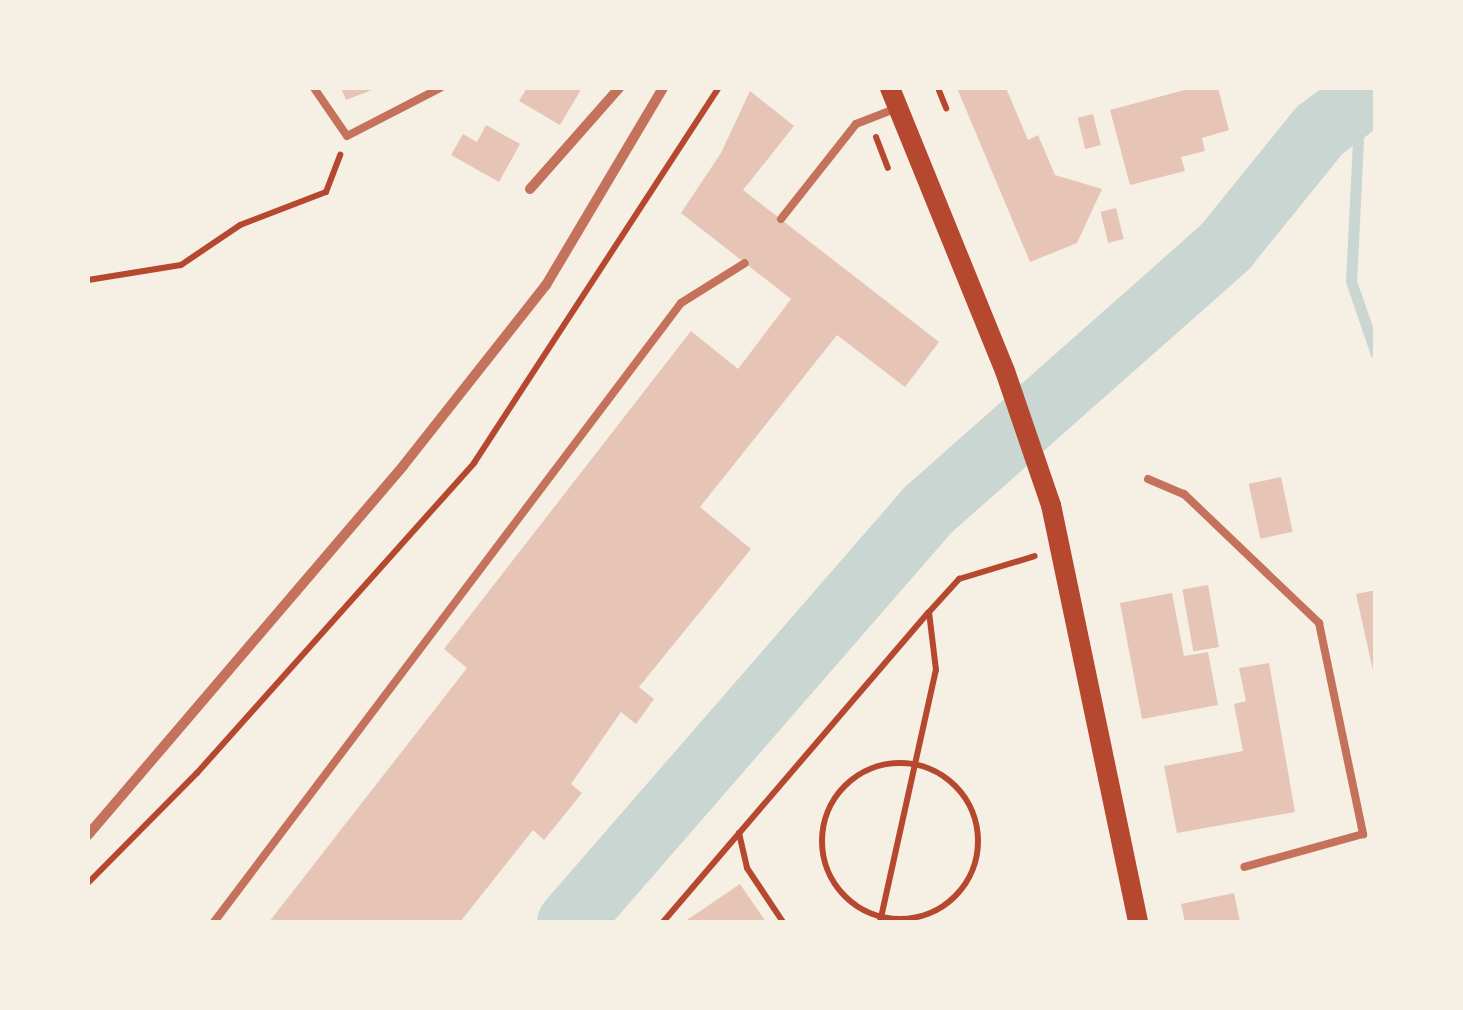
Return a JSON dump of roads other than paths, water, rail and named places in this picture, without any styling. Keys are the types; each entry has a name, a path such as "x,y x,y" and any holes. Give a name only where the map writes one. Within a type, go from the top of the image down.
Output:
{"main road":[{"path":"890,88 1005,371 1051,505 1138,922"}],"street":[{"path":"530,189 619,88"},
{"path":"88,835 403,466 546,286 662,88"}],"lane":[{"path":"314,88 346,136 440,88"},
{"path":"781,219 856,124 897,108"},
{"path":"214,922 680,304 745,264"},
{"path":"1148,479 1184,494 1319,623 1362,834 1244,866"}],"waterway":[{"path":"569,922 928,509 1225,246 1319,130 1375,88"},
{"path":"1360,99 1351,281 1376,354"}]}
